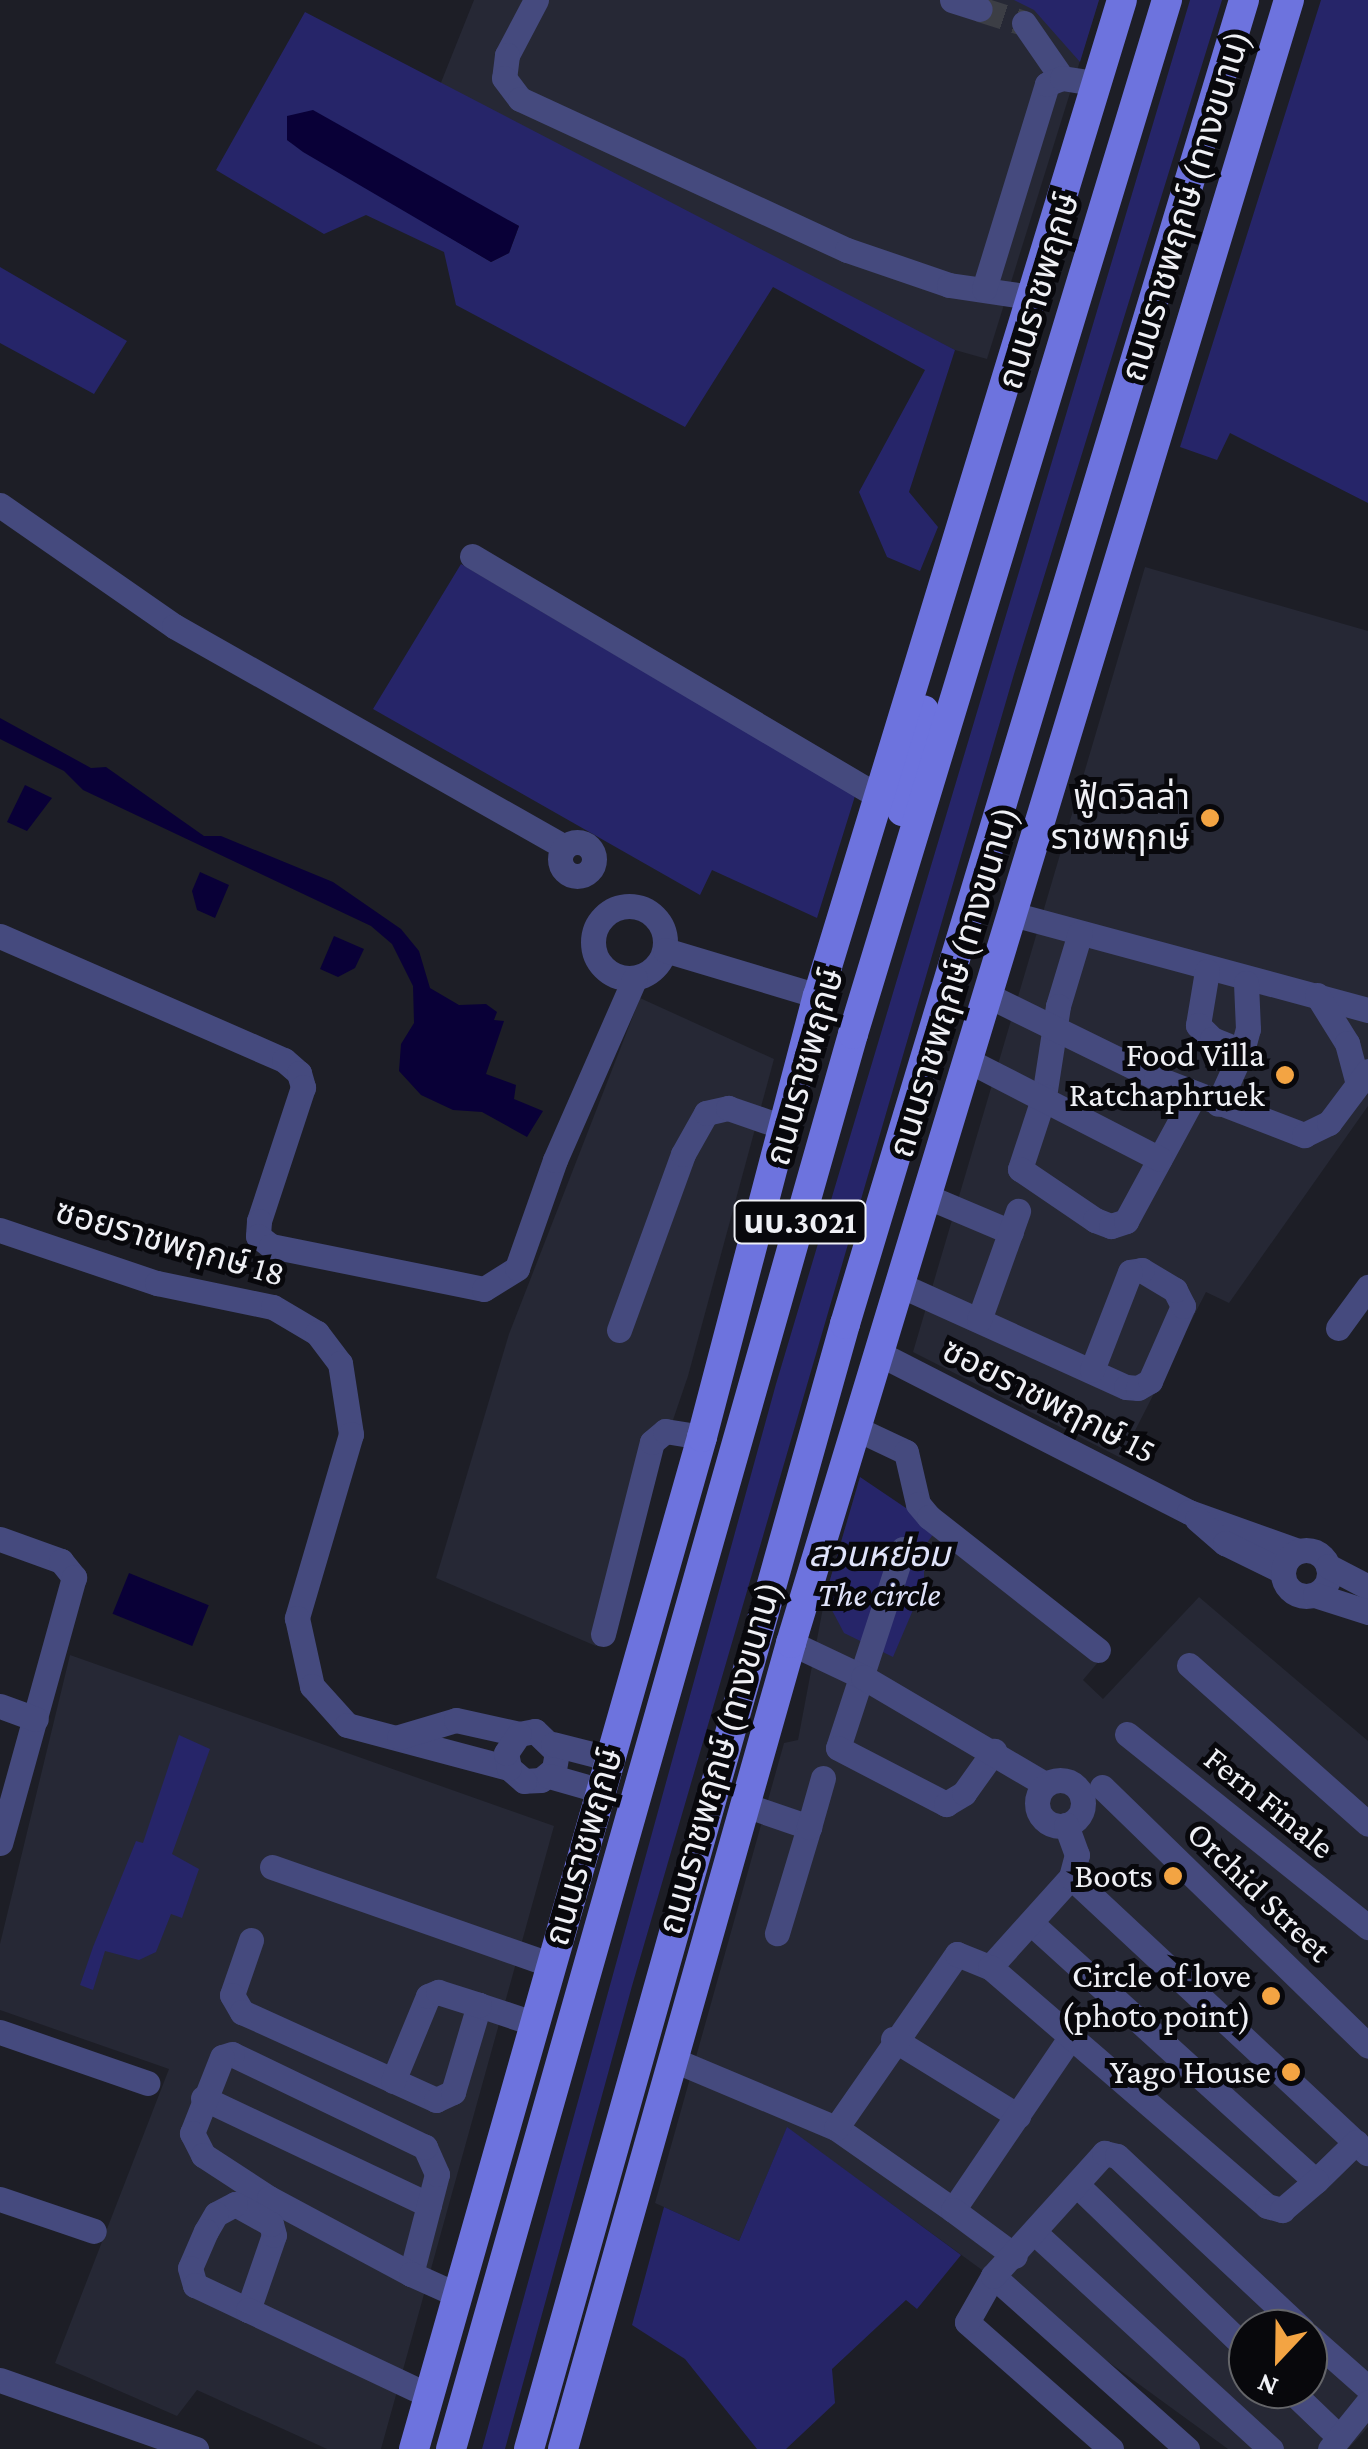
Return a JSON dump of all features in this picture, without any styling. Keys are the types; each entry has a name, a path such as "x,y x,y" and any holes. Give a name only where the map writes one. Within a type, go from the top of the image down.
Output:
{"main road":[{"name":"นบ.3021","path":"414,2449 598,1790 702,1437 818,996 1031,297 1092,83 1122,0"},
{"name":"ถนนราชพฤกษ์","path":"451,2449 853,1034 1166,0"},
{"name":"นบ.3021","path":"528,2449 959,943 1244,0"},
{"name":"ถนนราชพฤกษ์ (ทางขนาน)","path":"563,2449 790,1644 1016,915 1125,530 1289,0"},
{"path":"853,1034 971,496"},
{"path":"959,943 985,906 1092,580 1125,530"},
{"path":"550,2449 567,2391 588,2356"}],"street":[{"path":"536,0 507,55 504,78 520,99 847,250 949,285 1031,297"},
{"path":"952,0 980,9"},
{"path":"1024,23 1062,78"},
{"path":"984,289 1047,84 1062,78 1092,83"},
{"path":"0,504 174,626 565,847 560,863 566,873 588,874 616,908 652,913 665,934 665,950 656,968 635,978 555,1160 517,1268 484,1289 271,1246 258,1236 259,1221 303,1088 299,1073 284,1060 0,936"},
{"path":"472,556 879,797"},
{"path":"616,908 598,924 593,946 603,967 635,978"},
{"path":"1016,915 1246,982 1368,1010"},
{"path":"1080,932 1053,1031 1044,1096 1020,1169 1111,1226 1126,1221 1160,1159 1242,1051 1248,1029 1246,982"},
{"path":"665,950 818,996"},
{"path":"1208,970 1198,1024 1212,1040 1242,1051"},
{"path":"990,997 1053,1031 1207,1099 1304,1135 1329,1123 1363,1078 1347,1042 1317,996"},
{"path":"971,1062 1044,1096 1160,1159"},
{"path":"619,1330 683,1154 706,1114 728,1108 783,1127"},
{"path":"928,1197 1014,1222 979,1320"},
{"name":"ซอยราชพฤกษ์ 18","path":"0,1230 157,1283 293,1314 340,1362 351,1434 302,1590 296,1640 324,1707 347,1725 510,1768 524,1781 549,1776 598,1790"},
{"path":"900,1285 1126,1386 1150,1381 1183,1306 1175,1290 1142,1270 1130,1272 1092,1370"},
{"path":"1338,1328 1368,1286"},
{"name":"ซอยราชพฤกษ์ 15","path":"878,1353 1189,1512 1224,1543 1290,1561 1313,1550 1328,1566 1368,1587"},
{"path":"855,1428 906,1452 918,1504 929,1517 1098,1650"},
{"path":"603,1634 652,1442 665,1431 702,1437"},
{"path":"0,1538 61,1561 74,1577 0,1843"},
{"path":"903,1550 863,1677 838,1739 843,1754 946,1804 964,1792 994,1751"},
{"name":"ซอยราชพฤกษ์ 15","path":"1290,1561 1292,1592 1368,1612"},
{"path":"1314,1595 1329,1579 1328,1566"},
{"path":"790,1644 863,1677 1045,1784 1068,1780 1082,1793 1083,1810 1066,1826"},
{"path":"1189,1666 1368,1824"},
{"path":"0,1706 36,1719"},
{"name":"ซอยราชพฤกษ์ 18","path":"399,1737 456,1720 516,1737 535,1731 553,1744 608,1758"},
{"name":"Fern Finale","path":"1127,1734 1368,1927"},
{"path":"510,1768 516,1737"},
{"path":"549,1776 557,1760 553,1744"},
{"path":"777,1934 823,1778"},
{"path":"990,1967 1071,1877 1077,1855 1066,1826 1040,1814 1036,1803 1045,1784"},
{"name":"Orchid Street","path":"1102,1788 1368,2046"},
{"path":"745,1805 810,1827"},
{"path":"272,1866 549,1964"},
{"path":"836,2128 950,1958 966,1955 990,1967 1267,2206 1282,2210 1362,2148 1071,1877"},
{"path":"1031,1923 1316,2181"},
{"path":"250,1940 232,1995 242,2012 436,2100 448,2097 479,2005"},
{"path":"393,2081 428,1996 438,1992 534,2023"},
{"path":"0,2032 146,2083"},
{"path":"894,2039 1018,2116"},
{"path":"953,2210 1069,2039"},
{"path":"412,2274 437,2162 425,2148 232,2054 218,2063 203,2098 195,2145 222,2172 412,2274 458,2296"},
{"path":"674,2060 836,2128 1014,2256"},
{"path":"203,2098 429,2205"},
{"path":"1111,2449 967,2322 992,2276 1104,2153 1116,2156 1280,2309"},
{"path":"1076,2185 1228,2331"},
{"path":"0,2199 94,2231"},
{"path":"1035,2233 1272,2449"},
{"path":"992,2276 1187,2449"},
{"path":"248,2310 428,2395"},
{"path":"1328,2352 1368,2388"},
{"path":"0,2380 196,2449"},
{"path":"1306,2409 1335,2443 1368,2402"}],"shaded area":[{"path":"474,0 1099,0 987,359 955,350 764,256 440,85"},
{"path":"313,110 519,226 509,253 491,262 303,152 287,140 287,116"},
{"path":"1145,567 1368,631 1368,1106 1229,1303 1206,1292 1121,1458 913,1352"},
{"path":"0,718 91,768 106,767 204,836 221,836 333,882 401,929 419,951 430,988 459,1005 486,1004 497,1012 494,1020 504,1021 486,1074 516,1085 514,1099 543,1111 527,1137 482,1112 453,1110 421,1095 399,1071 401,1044 414,1023 413,986 392,944 371,926 83,790 64,771 0,739"},
{"path":"25,785 52,798 27,831 7,822"},
{"path":"200,872 229,885 215,918 197,910 192,891"},
{"path":"334,936 364,949 355,968 338,977 320,969"},
{"path":"640,998 774,1059 688,1376 596,1646 436,1578 509,1334"},
{"path":"860,1477 1099,1661 1083,1680 1103,1699 1199,1597 1368,1741 1368,2427 1348,2449 1228,2449 787,2128 739,2241 655,2203 784,1743 798,1740 825,1597"},
{"path":"129,1573 209,1605 192,1646 113,1614"},
{"path":"70,1655 554,1826 381,2449 327,2449 197,2390 177,2416 55,2363 169,2069 0,2010 0,1944"}],"green space":[{"path":"1014,0 1099,0 1080,62 1034,10"},
{"path":"1190,0 1222,0 1014,674 632,1986 505,2449 482,2449 776,1384"},
{"path":"1321,0 1368,0 1368,503 1230,433 1217,460 1180,447"},
{"path":"305,12 955,350 909,492 938,527 920,571 887,557 859,492 925,370 773,287 685,427 456,305 444,252 366,215 324,234 216,170","holes":["287,140 470,202 519,226 509,253 491,262"]},
{"path":"0,267 127,341 94,394 0,343"},
{"path":"461,564 855,796 817,918 712,870 700,895 373,709"},
{"name":"สวนหย่อม The circle","path":"860,1477 937,1529 924,1547 924,1584 893,1657 844,1633 825,1597"},
{"path":"179,1735 210,1749 172,1854 199,1869 182,1918 171,1914 156,1952 139,1960 105,1951 93,1990 80,1985 136,1841 143,1843"},
{"path":"787,2127 961,2255 917,2309 906,2300 832,2369 835,2403 786,2449 757,2449 685,2359 632,2325 664,2207 739,2241"}],"tunnel":[{"path":"980,9 1024,23"}],"place":[{"name":"ฟู้ดวิลล่า ราชพฤกษ์","path":"1210,818"},
{"name":"Food Villa Ratchaphruek","path":"1285,1075"},
{"name":"Boots","path":"1173,1876"},
{"name":"Circle of love (photo point)","path":"1271,1996"},
{"name":"Yago House","path":"1291,2072"}]}
